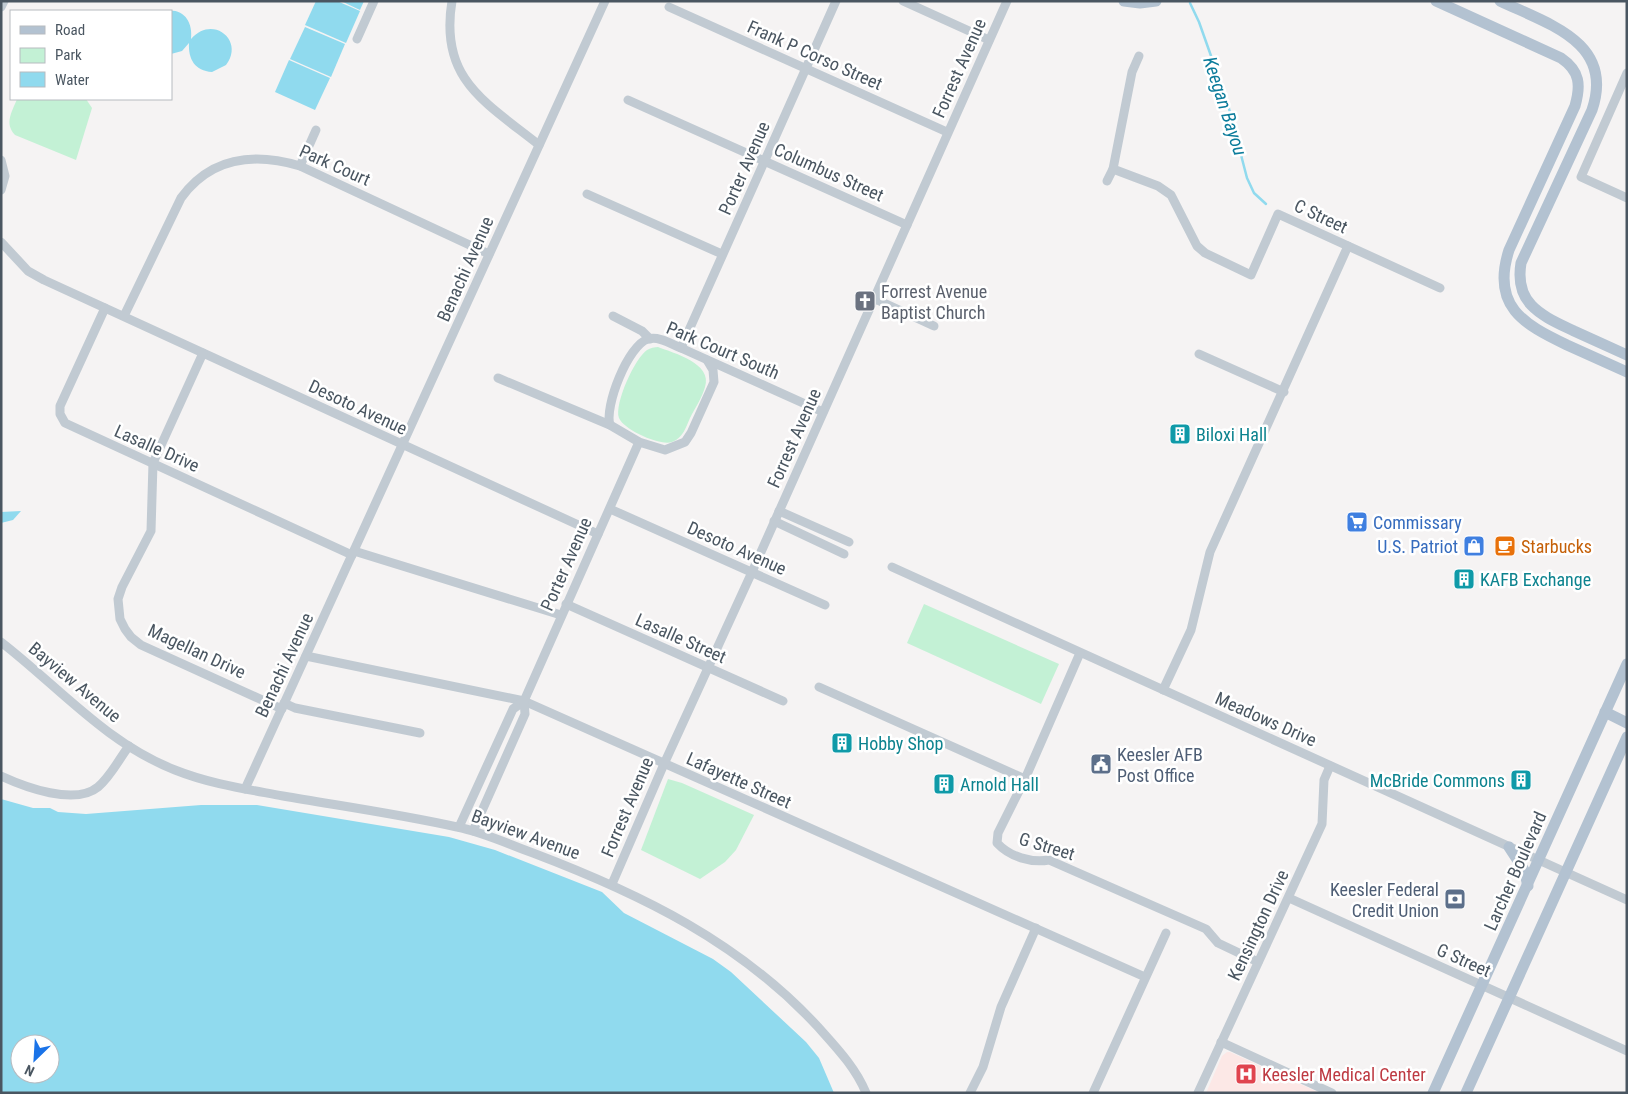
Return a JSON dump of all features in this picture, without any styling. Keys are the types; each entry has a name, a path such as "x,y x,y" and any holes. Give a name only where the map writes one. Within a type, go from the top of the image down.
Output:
{"main road":[{"path":"1124,1 1140,3 1156,1"},
{"path":"1436,1 1561,58 1576,72 1579,87 1575,106 1510,250 1504,272 1504,284 1511,306 1528,326 1627,372"},
{"path":"1500,1 1560,30 1580,43 1592,62 1597,83 1592,110 1522,263 1520,273 1522,290 1529,304 1546,318 1627,355"},
{"name":"Larcher Boulevard","path":"1434,1093 1627,664"},
{"path":"1605,712 1627,723"},
{"path":"1466,1093 1627,736"},
{"path":"1509,847 1524,870 1528,886"}],"street":[{"path":"1,7 4,1"},
{"path":"357,39 374,1"},
{"path":"452,1 448,30 450,47 464,80 479,97 539,145"},
{"name":"Benachi Avenue","path":"245,789 604,1"},
{"name":"Porter Avenue","path":"681,348 836,1"},
{"path":"903,1 989,40"},
{"name":"Forrest Avenue","path":"612,884 1006,2"},
{"name":"Frank P Corso Street","path":"668,7 948,132"},
{"path":"1107,181 1113,169 1132,72 1139,56"},
{"path":"1627,72 1581,177 1627,198"},
{"name":"Columbus Street","path":"628,100 907,225"},
{"path":"300,166 316,130"},
{"name":"Park Court","path":"124,316 169,218 192,183 209,171 232,161 256,158 280,160 300,166 489,254"},
{"path":"1,160 5,176 1,190"},
{"name":"C Street","path":"1113,169 1158,186 1171,195 1197,246 1205,253 1251,275 1278,214 1440,288"},
{"path":"587,194 722,254"},
{"name":"Desoto Avenue","path":"1,242 28,271 598,534"},
{"path":"1163,690 1191,630 1210,552 1284,392 1348,246"},
{"path":"873,298 934,326"},
{"name":"Lasalle Drive","path":"105,308 60,406 60,414 65,423 353,553"},
{"name":"Park Court South","path":"612,316 642,331 650,338 661,339 823,412"},
{"path":"610,425 609,408 624,370 636,347 650,338"},
{"path":"153,463 203,353"},
{"path":"1199,354 1284,392"},
{"path":"498,378 610,425 639,442 665,450 685,442 714,382 713,370 707,360"},
{"name":"Porter Avenue","path":"473,831 525,714 524,701 639,442"},
{"name":"Magellan Drive","path":"153,463 151,530 122,587 118,599 120,619 124,629 131,637 142,645 283,706 420,733"},
{"name":"Desoto Avenue","path":"610,509 825,605"},
{"path":"779,511 849,542"},
{"path":"774,521 844,554"},
{"path":"353,553 561,615"},
{"name":"Meadows Drive","path":"892,567 1627,900"},
{"name":"Lasalle Street","path":"566,604 783,701"},
{"name":"Bayview Avenue","path":"1,642 93,721 159,764 195,778 245,789 473,831 612,884 676,916 716,941 762,975 805,1013 840,1051 866,1093"},
{"path":"819,688 1025,779 1080,653"},
{"name":"Lafayette Street","path":"306,656 524,701 1145,977"},
{"name":"Porter Avenue","path":"459,827 513,709 524,701"},
{"path":"1,776 43,792 72,794 88,792 104,782 129,746"},
{"name":"Kensington Drive","path":"1198,1093 1322,824 1324,780 1330,766"},
{"name":"G Street","path":"1025,779 998,833 997,843 1003,849 1031,861 1049,860 1206,929 1218,944 1258,962"},
{"name":"G Street","path":"1288,898 1627,1051"},
{"path":"970,1093 983,1066 1001,1007 1036,928"},
{"path":"1093,1093 1166,933"},
{"path":"1221,1042 1332,1093"}],"shaded area":[{"name":"Keesler Medical Center","path":"1227,1052 1320,1093 1206,1093 1222,1056"}],"green space":[{"path":"17,100 87,100 92,108 76,160 15,135 9,122"},
{"path":"658,347 682,356 698,365 706,379 702,395 681,435 676,440 666,443 635,432 622,423 618,411 622,392 637,362 647,350"},
{"path":"924,604 1059,664 1041,704 907,643"},
{"path":"668,779 682,783 754,815 736,850 725,862 700,879 641,850"}],"water":[{"path":"316,1 337,1 360,11 346,43 305,25"},
{"path":"341,1 364,1 360,10"},
{"path":"172,11 182,14 189,22 191,39 208,29 217,30 224,34 232,47 231,56 226,65 212,72 197,67 191,59 189,43 182,51 172,54"},
{"path":"305,27 345,44 331,77 290,59"},
{"path":"289,60 330,78 315,110 275,92"},
{"path":"21,511 13,520 1,523 1,512"},
{"path":"1,799 33,808 50,808 58,812 86,814 201,805 257,805 449,837 495,850 602,892 624,913 713,959 731,972 806,1042 819,1058 834,1093 1,1093"}],"waterway":[{"name":"Keegan Bayou","path":"1190,3 1199,22 1227,101 1247,178 1254,193 1266,204"}],"place":[{"name":"Forrest Avenue Baptist Church","path":"865,301"},
{"name":"Biloxi Hall","path":"1180,434"},
{"name":"Commissary","path":"1357,522"},
{"name":"U.S. Patriot","path":"1474,546"},
{"name":"Starbucks","path":"1505,546"},
{"name":"KAFB Exchange","path":"1464,579"},
{"name":"Hobby Shop","path":"842,743"},
{"name":"Keesler AFB Post Office","path":"1101,764"},
{"name":"McBride Commons","path":"1521,780"},
{"name":"Arnold Hall","path":"944,784"},
{"name":"Keesler Federal Credit Union","path":"1455,899"},
{"name":"Keesler Medical Center","path":"1246,1074"}]}
